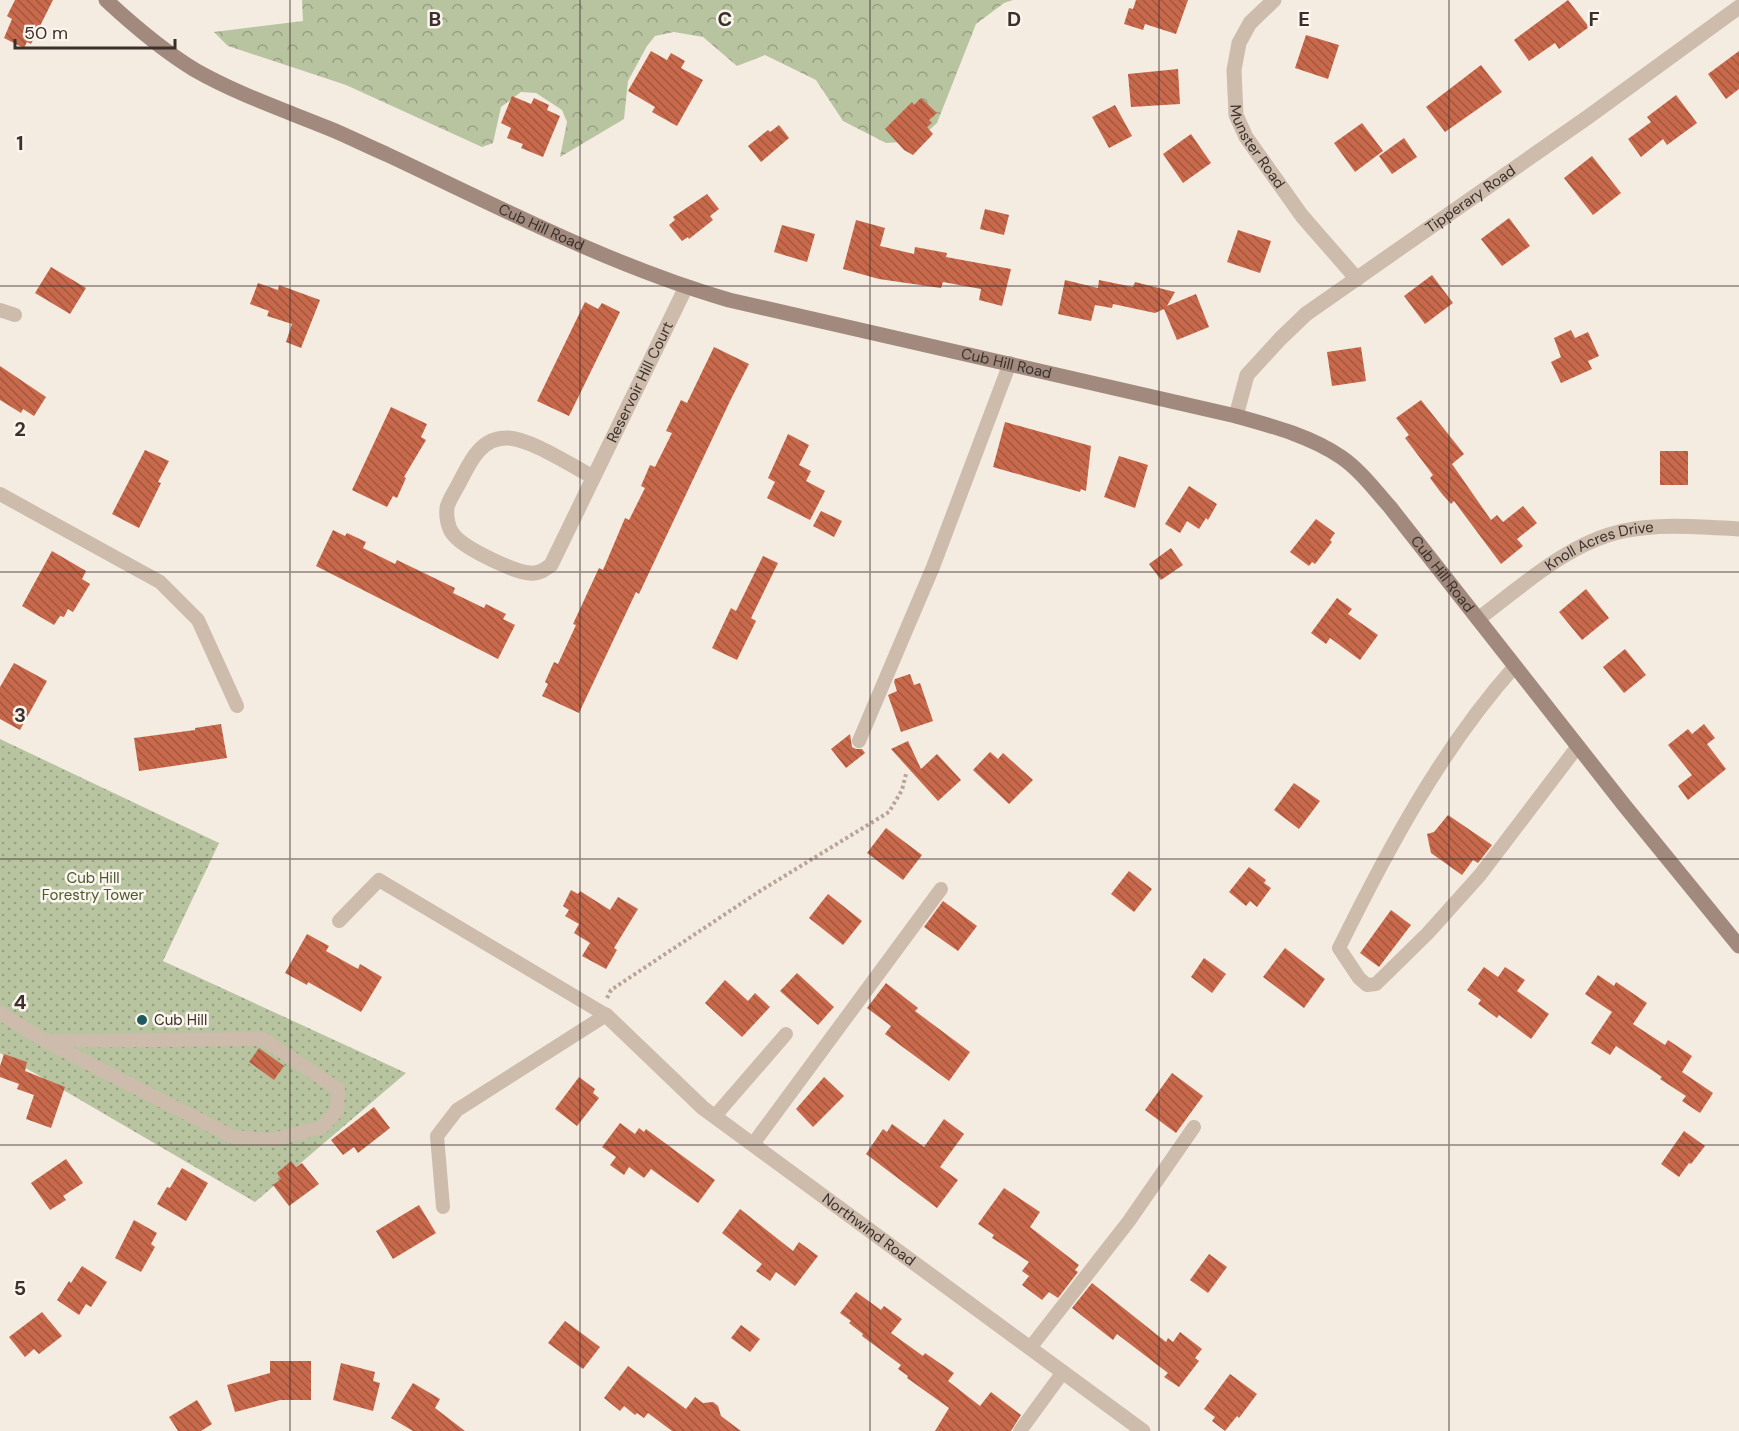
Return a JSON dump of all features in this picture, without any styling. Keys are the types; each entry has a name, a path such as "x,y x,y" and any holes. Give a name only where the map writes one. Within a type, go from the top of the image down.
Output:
{"street":[{"name":"Cub Hill Road","path":"106,0 135,27 165,50 195,70 226,86 351,138 615,261 729,300 1236,416 1293,434 1341,457 1390,507 1739,946"},
{"name":"Munster Road","path":"1274,0 1250,23 1239,43 1234,70 1236,115 1246,137 1302,216 1357,279"},
{"name":"Tipperary Road","path":"1236,416 1247,375 1306,314 1588,117 1739,7"},
{"name":"Reservoir Hill Court","path":"593,477 521,440 505,438 493,440 472,457 447,507 448,523 453,534 465,545 517,570 531,573 542,572 551,565 686,287"},
{"name":"Knoll Acres Drive","path":"1478,619 1556,562 1600,539 1624,531 1671,527 1739,529"},
{"name":"Northwind Road","path":"606,1015 703,1108 1143,1431"}],"lane":[{"path":"0,310 15,315"},
{"path":"860,741 933,567 1010,363"},
{"path":"0,494 160,582 198,620 237,706"},
{"path":"1515,666 1457,739 1415,804 1368,889 1339,948 1359,978 1367,985 1376,984 1428,933 1480,875 1578,746"},
{"path":"339,921 379,880 606,1015 457,1110 437,1136 443,1207"},
{"path":"753,1144 942,889"},
{"path":"0,1013 45,1041 233,1137 272,1140 322,1127 337,1111 338,1089 263,1038 45,1041"},
{"path":"715,1116 786,1034"},
{"path":"1030,1348 1129,1221 1194,1127"},
{"path":"1020,1431 1063,1372"}],"path":[{"path":"606,1015 603,1006 611,990 760,891 889,812 902,790 906,774"}],"green space":[{"path":"302,0 1013,0 1004,3 976,24 937,123 917,141 886,143 843,121 816,80 765,55 737,66 703,37 674,32 655,36 647,46 628,81 624,119 560,157 567,122 562,110 536,93 521,92 501,107 493,143 482,147 346,85 228,46 214,32 303,21"},
{"name":"Cub Hill Forestry Tower","path":"0,739 219,843 163,961 406,1073 255,1202 0,1053"}],"building":[{"path":"15,0 53,0 31,44 27,42 24,48 4,38 12,19 7,16"},
{"path":"1136,0 1188,0 1176,34 1145,24 1143,30 1124,24 1129,8 1133,9"},
{"path":"1568,0 1589,27 1559,49 1555,43 1529,61 1514,40"},
{"path":"1306,35 1339,45 1328,79 1295,68"},
{"path":"651,51 667,60 671,53 685,61 681,68 703,80 677,126 652,112 655,107 628,91"},
{"path":"1739,51 1739,89 1726,99 1708,74"},
{"path":"1481,65 1502,92 1445,132 1426,107"},
{"path":"1178,69 1180,104 1131,107 1128,74"},
{"path":"1676,95 1697,123 1667,145 1663,139 1641,157 1628,139 1651,122 1647,117"},
{"path":"512,96 531,104 534,98 549,105 547,110 560,116 543,157 521,148 523,144 507,138 511,128 501,123"},
{"path":"921,98 937,113 929,120 932,123 927,127 933,134 913,155 904,150 885,129 912,102 914,105"},
{"path":"1115,105 1132,136 1109,148 1092,117"},
{"path":"1362,123 1383,151 1355,172 1334,143"},
{"path":"779,125 789,138 761,162 748,146 768,130 770,132"},
{"path":"1191,134 1211,163 1183,183 1163,154"},
{"path":"1404,138 1417,157 1392,174 1379,156"},
{"path":"1592,156 1621,193 1593,215 1564,178"},
{"path":"707,194 719,209 710,216 713,220 689,239 688,237 682,241 669,225 675,220 673,217"},
{"path":"985,209 1009,215 1004,235 980,229"},
{"path":"1509,218 1530,246 1502,266 1481,239"},
{"path":"856,220 885,228 880,246 914,254 915,247 947,253 946,257 1011,269 1002,306 979,300 981,289 943,282 941,288 879,279 843,269"},
{"path":"782,225 815,234 807,262 774,252"},
{"path":"1238,230 1271,241 1260,273 1227,262"},
{"path":"51,267 86,288 70,314 35,293"},
{"path":"1432,275 1453,303 1425,324 1404,296"},
{"path":"1065,280 1098,288 1099,280 1133,287 1135,282 1175,292 1167,306 1196,294 1209,327 1177,340 1164,309 1155,313 1113,304 1112,308 1095,305 1091,321 1058,314"},
{"path":"258,283 278,290 279,285 320,300 301,348 286,342 292,324 267,316 269,311 250,304"},
{"path":"585,302 598,309 602,303 620,312 569,416 537,401"},
{"path":"1571,330 1575,338 1588,332 1599,356 1588,361 1592,369 1561,383 1551,362 1561,357 1554,338"},
{"path":"714,347 749,364 639,594 636,592 579,713 542,696 548,684 545,682 554,662 558,664 576,625 573,624 599,568 603,570 625,518 629,520 645,488 641,486 650,465 655,467 672,433 666,431 681,400 687,403"},
{"path":"1361,347 1366,381 1332,386 1327,352"},
{"path":"0,366 46,397 34,416 23,409 21,413 0,400"},
{"path":"1421,400 1464,454 1452,464 1491,520 1497,515 1503,522 1523,506 1537,523 1517,539 1523,546 1501,564 1454,501 1451,504 1442,494 1430,478 1433,475 1405,438 1409,435 1396,418"},
{"path":"391,407 427,424 421,437 426,440 404,477 406,478 397,498 393,496 387,507 352,490"},
{"path":"1005,422 1091,446 1086,491 1081,489 1080,492 993,467"},
{"path":"788,434 809,445 799,465 811,471 806,481 825,491 810,520 767,498 775,482 768,478"},
{"path":"145,450 169,461 139,528 112,514"},
{"path":"1660,451 1688,451 1688,485 1660,485"},
{"path":"1119,456 1148,465 1135,508 1104,497"},
{"path":"1189,486 1217,504 1208,520 1206,518 1199,529 1187,521 1180,533 1165,524"},
{"path":"821,511 842,521 834,537 813,526"},
{"path":"1316,519 1335,533 1330,540 1332,542 1315,564 1312,562 1309,566 1290,552"},
{"path":"333,530 345,536 347,533 366,542 363,548 395,564 397,560 455,588 453,593 484,608 486,604 506,614 503,619 515,625 498,659 316,566"},
{"path":"1171,548 1183,565 1161,580 1149,564"},
{"path":"52,551 86,571 82,579 90,584 73,612 68,609 64,617 60,616 54,625 22,606"},
{"path":"763,556 778,563 751,618 756,621 737,660 712,648 731,608 736,611"},
{"path":"1586,589 1609,618 1582,640 1559,612"},
{"path":"1337,598 1352,609 1348,614 1378,635 1360,660 1330,638 1326,644 1311,633"},
{"path":"1625,649 1646,675 1624,693 1603,667"},
{"path":"14,663 47,681 20,730 0,719 0,687"},
{"path":"910,674 914,685 920,683 933,721 901,732 888,695 897,691 895,679"},
{"path":"221,724 227,758 139,771 134,738"},
{"path":"1704,724 1715,738 1707,744 1726,769 1688,800 1678,786 1692,775 1668,745 1688,729 1692,734"},
{"path":"850,734 852,747 862,749 865,753 846,768 831,749"},
{"path":"908,741 921,769 937,754 961,780 938,801 891,749"},
{"path":"990,752 998,759 1003,753 1033,780 1009,804 973,770"},
{"path":"1294,783 1320,801 1299,829 1274,810"},
{"path":"1448,815 1492,845 1478,863 1473,860 1462,875 1431,853 1427,834 1434,832"},
{"path":"886,828 922,855 903,880 867,853"},
{"path":"1249,867 1266,880 1264,883 1271,888 1257,907 1250,901 1246,906 1229,892"},
{"path":"1129,871 1152,889 1134,912 1111,894"},
{"path":"571,890 578,894 580,891 610,910 618,897 638,909 614,948 617,950 606,969 582,956 590,943 574,933 579,924 565,916 569,910 563,906"},
{"path":"828,894 862,921 843,945 809,918"},
{"path":"943,901 977,926 958,951 924,927"},
{"path":"1391,910 1411,925 1379,967 1360,953"},
{"path":"307,934 329,946 326,951 358,969 360,964 382,977 361,1012 308,982 307,985 285,973"},
{"path":"1285,948 1325,979 1304,1008 1263,977"},
{"path":"1204,958 1226,974 1212,993 1191,977"},
{"path":"1484,967 1498,977 1505,967 1525,980 1517,991 1549,1014 1531,1039 1499,1015 1497,1018 1478,1004 1481,1000 1467,990"},
{"path":"797,973 834,1007 818,1025 780,991"},
{"path":"1598,975 1614,986 1616,982 1647,1003 1633,1024 1665,1045 1668,1040 1692,1056 1682,1072 1713,1093 1700,1113 1682,1101 1686,1096 1616,1046 1610,1055 1591,1043 1612,1012 1585,994"},
{"path":"725,980 748,1001 755,993 770,1007 742,1037 705,1003"},
{"path":"886,983 918,1008 915,1011 970,1052 949,1081 885,1034 891,1026 867,1008"},
{"path":"259,1048 284,1066 274,1080 249,1062"},
{"path":"4,1054 27,1062 25,1071 65,1087 51,1128 26,1119 34,1095 17,1089 19,1084 0,1077 0,1066"},
{"path":"1172,1073 1203,1096 1176,1133 1145,1110"},
{"path":"579,1077 595,1089 593,1093 599,1098 577,1126 555,1109"},
{"path":"824,1077 844,1096 813,1127 796,1109"},
{"path":"374,1107 390,1128 358,1153 354,1147 343,1155 331,1140"},
{"path":"944,1119 964,1134 940,1167 958,1180 937,1208 866,1154 883,1129 887,1132 892,1124 924,1147"},
{"path":"620,1123 635,1134 639,1128 644,1132 646,1129 715,1180 698,1203 651,1169 644,1178 629,1167 624,1175 610,1165 616,1157 602,1147"},
{"path":"1684,1131 1705,1146 1679,1177 1661,1164"},
{"path":"66,1159 83,1183 63,1196 66,1200 50,1210 31,1183"},
{"path":"291,1161 296,1167 302,1163 319,1184 289,1206 273,1185 281,1179 277,1173"},
{"path":"182,1168 208,1183 186,1221 157,1204"},
{"path":"1004,1188 1040,1212 1030,1227 1079,1265 1075,1270 1078,1272 1058,1298 1049,1292 1042,1300 1022,1285 1029,1276 1022,1271 1029,1262 992,1238 994,1235 978,1224"},
{"path":"419,1205 436,1233 393,1259 376,1231"},
{"path":"740,1209 793,1251 799,1242 818,1256 795,1286 776,1272 770,1281 756,1271 762,1264 722,1233"},
{"path":"134,1220 157,1233 151,1244 155,1247 141,1272 115,1258"},
{"path":"1209,1254 1227,1267 1208,1293 1190,1280"},
{"path":"82,1266 107,1282 91,1307 86,1304 79,1315 57,1300"},
{"path":"1092,1283 1166,1342 1168,1338 1173,1342 1180,1332 1202,1349 1195,1358 1199,1361 1179,1387 1164,1377 1168,1373 1117,1334 1113,1340 1072,1308"},
{"path":"856,1292 881,1310 884,1306 902,1319 891,1333 923,1356 925,1353 954,1373 948,1381 980,1406 991,1392 1021,1415 1011,1431 935,1431 949,1408 907,1378 908,1376 898,1369 901,1365 862,1336 863,1334 849,1323 851,1321 840,1313"},
{"path":"42,1312 62,1336 39,1354 34,1349 25,1357 9,1337"},
{"path":"565,1321 600,1347 583,1369 548,1343"},
{"path":"741,1325 760,1339 750,1352 731,1338"},
{"path":"270,1361 311,1361 311,1400 280,1400 235,1412 227,1385 270,1373"},
{"path":"341,1363 375,1372 373,1381 380,1383 373,1411 333,1400"},
{"path":"628,1366 686,1409 695,1397 703,1403 713,1402 718,1406 721,1416 741,1431 672,1431 648,1413 644,1418 637,1413 635,1415 624,1406 620,1411 604,1398"},
{"path":"1230,1374 1257,1394 1239,1418 1237,1416 1225,1431 1212,1421 1215,1417 1204,1409"},
{"path":"413,1383 440,1399 435,1408 465,1431 413,1431 391,1418"},
{"path":"197,1400 212,1424 201,1431 178,1431 169,1417"}],"place":[{"name":"Cub Hill","path":"142,1020"}]}
